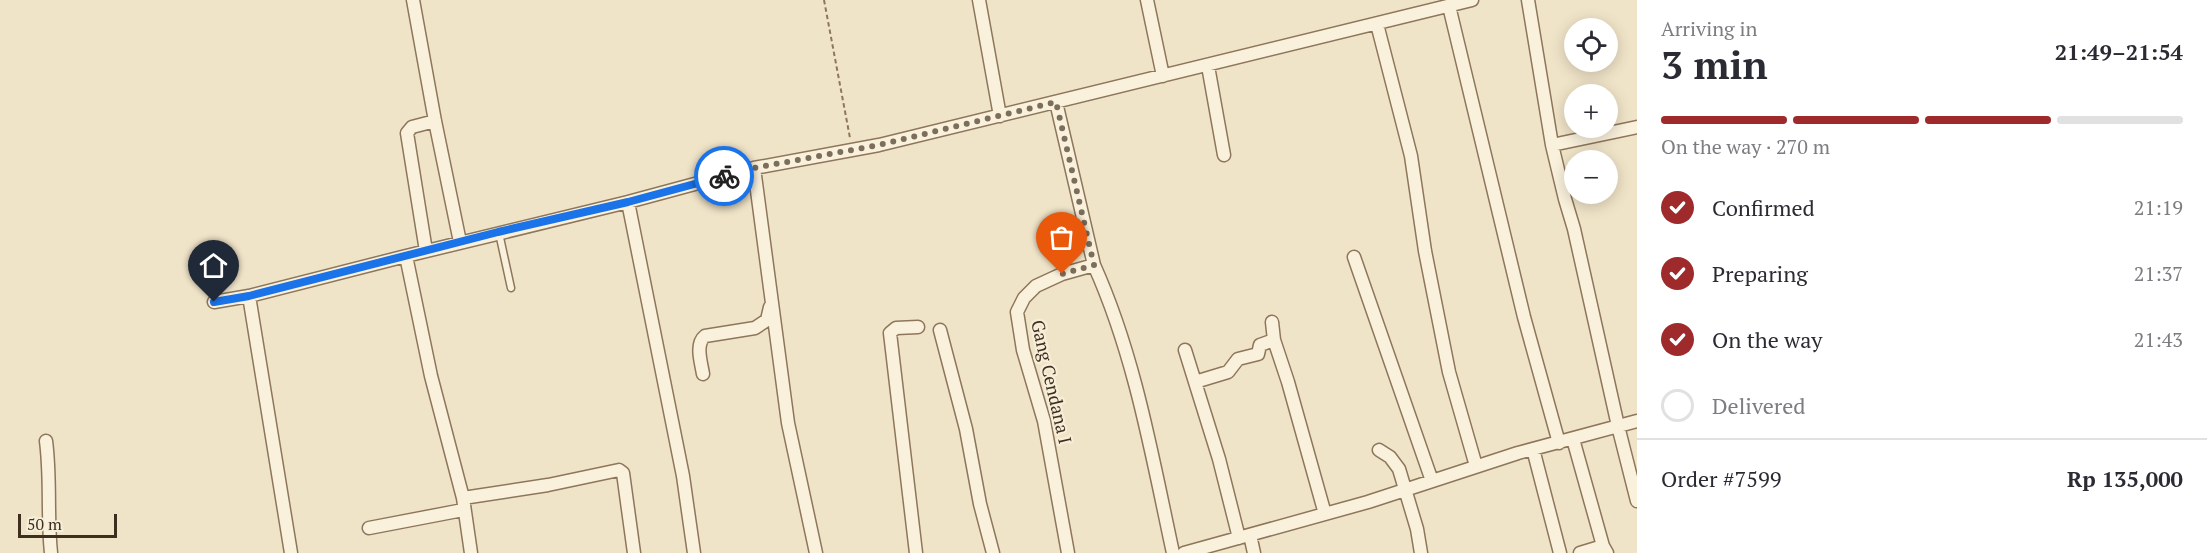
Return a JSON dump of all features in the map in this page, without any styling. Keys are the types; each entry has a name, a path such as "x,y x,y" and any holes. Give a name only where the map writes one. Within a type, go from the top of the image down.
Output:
{"street":[{"path":"413,0 460,242"},
{"path":"979,0 1000,116"},
{"path":"1147,0 1163,76"},
{"path":"214,302 249,296 498,232 628,202 754,168 852,150 1208,66 1377,24 1424,6 1449,6 1472,0"},
{"path":"1528,0 1552,145 1564,199 1574,229 1637,501"},
{"path":"1449,6 1524,317 1559,443"},
{"path":"1377,24 1411,156 1425,251 1449,372 1476,466"},
{"path":"1208,66 1224,154"},
{"path":"1056,102 1094,265 1103,285 1140,399 1173,553"},
{"path":"426,251 407,133 412,127 435,121"},
{"path":"1552,145 1637,127"},
{"path":"754,168 788,423 816,553"},
{"path":"628,202 683,476 694,553"},
{"path":"406,256 431,376 463,504 471,553"},
{"path":"1354,257 1432,481"},
{"name":"Gang Cendana I","path":"1068,553 1044,421 1023,350 1017,312 1024,298 1036,286 1062,274 1094,265"},
{"path":"249,296 291,553"},
{"path":"703,374 699,346 701,339 705,336 761,325 769,315 771,301"},
{"path":"1272,322 1274,340 1325,514"},
{"path":"916,553 890,333 896,328 918,327"},
{"path":"940,330 966,429 980,504 993,553"},
{"path":"1195,382 1228,372 1238,359 1258,354 1260,345 1274,340"},
{"path":"1185,350 1245,536 1254,553"},
{"path":"1184,553 1325,514 1533,449 1637,421"},
{"path":"1573,439 1605,550 1580,553"},
{"path":"46,441 50,468 48,516 51,553"},
{"path":"1533,449 1560,553"},
{"path":"1379,450 1390,457 1399,469 1421,553"},
{"path":"369,528 463,504 619,470 623,473 634,553"}],"lane":[{"path":"498,232 511,288"}],"path":[{"path":"824,0 852,150"}],"way so far":[{"path":"724,176 754,168 879,145 1056,102 1094,265 1062,274"}],"route":[{"path":"214,302 249,296 724,176"}]}
